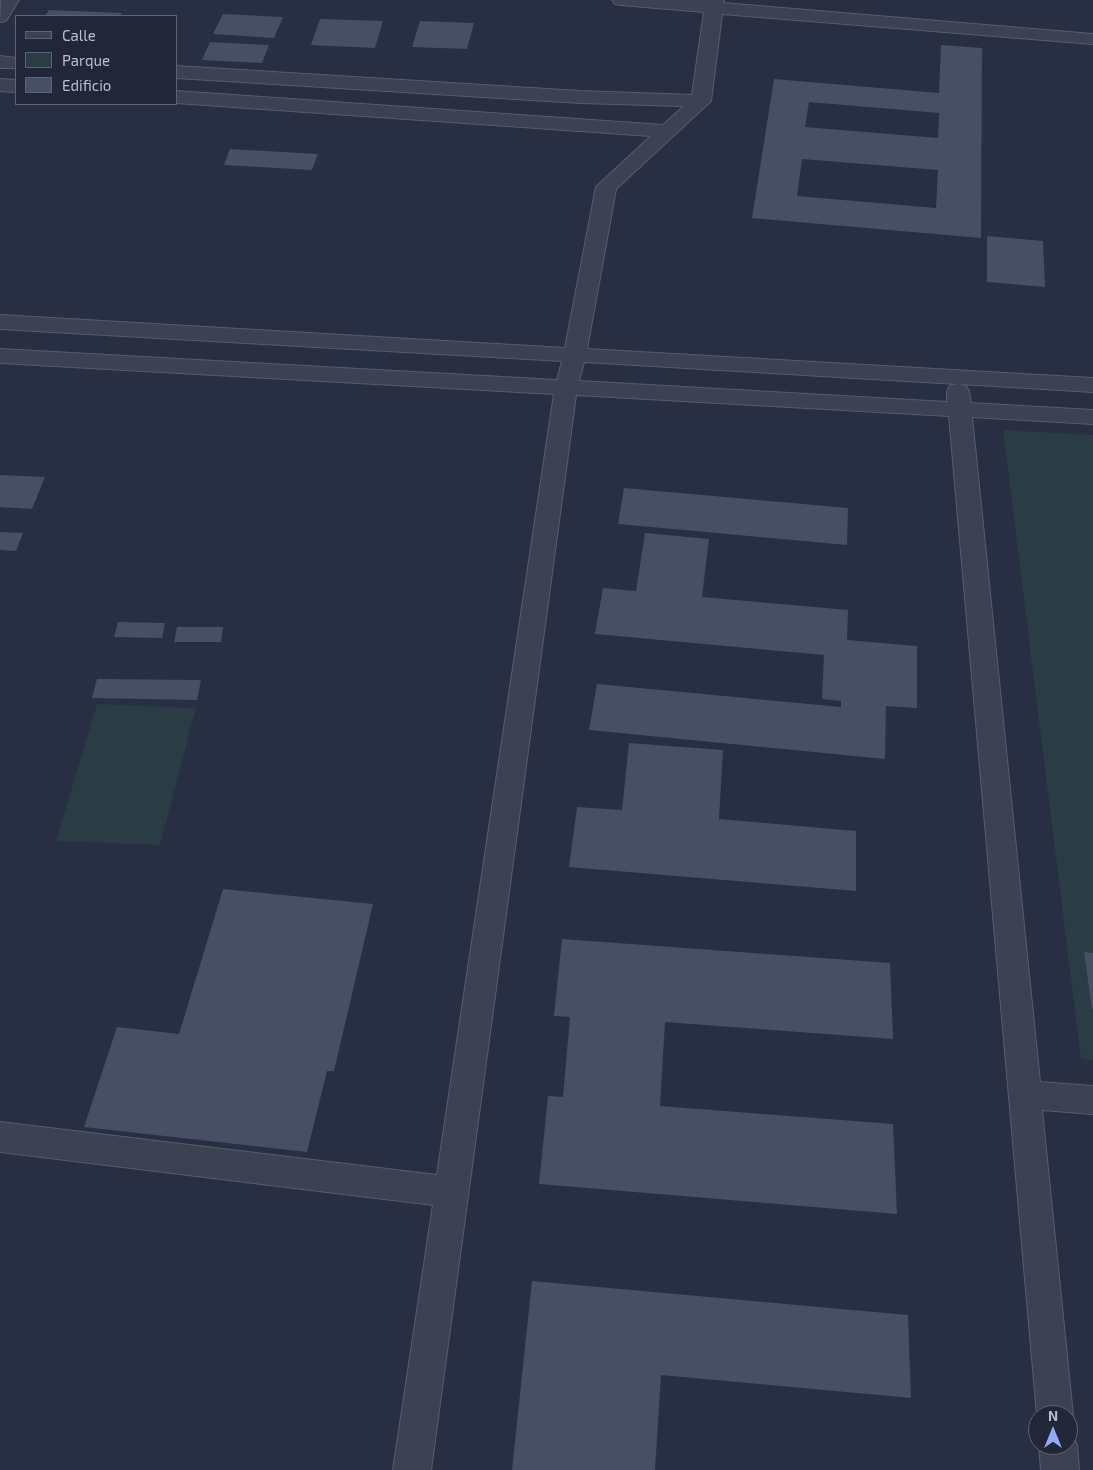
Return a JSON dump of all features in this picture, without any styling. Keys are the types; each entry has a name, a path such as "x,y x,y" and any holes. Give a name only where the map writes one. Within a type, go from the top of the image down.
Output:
{"street":[{"path":"0,17 10,0"},
{"path":"621,0 715,3 1093,39"},
{"path":"412,1470 566,387 575,355 606,187 701,101 715,3"},
{"path":"0,62 15,63"},
{"path":"178,72 580,97 701,101"},
{"path":"0,85 15,86"},
{"path":"178,97 669,131"},
{"path":"0,322 1093,385"},
{"path":"0,356 1093,417"},
{"path":"957,377 1054,1405"},
{"path":"1024,1094 1093,1100"},
{"path":"0,1137 451,1192"},
{"path":"1059,1455 1060,1470"}],"green space":[{"path":"1003,430 1093,435 1093,1060 1081,1059"},
{"path":"97,704 196,708 160,845 56,841"}],"building":[{"path":"49,10 122,13 121,15 46,15"},
{"path":"223,14 283,17 274,38 213,34"},
{"path":"320,19 383,21 375,48 311,45"},
{"path":"420,21 474,23 467,49 412,47"},
{"path":"210,42 269,45 262,63 202,60"},
{"path":"941,45 982,48 981,238 752,218 774,79 939,93","holes":["809,102 939,113 938,138 805,127","802,159 938,170 936,208 797,196"]},
{"path":"230,149 318,154 312,170 224,165"},
{"path":"987,236 1043,241 1045,287 987,282"},
{"path":"0,475 45,477 32,509 0,507"},
{"path":"624,488 848,508 847,545 618,524"},
{"path":"0,532 23,533 16,551 0,550"},
{"path":"645,533 709,539 702,597 848,610 847,640 917,646 917,708 886,706 885,759 589,730 597,684 841,707 841,701 822,699 824,655 595,634 603,588 636,591"},
{"path":"118,622 165,623 162,638 114,637"},
{"path":"177,627 223,627 221,642 174,642"},
{"path":"97,679 201,680 197,700 92,698"},
{"path":"629,743 723,750 719,819 856,831 856,891 569,867 577,807 622,810"},
{"path":"223,889 373,904 334,1071 327,1071 307,1152 84,1127 117,1027 179,1034"},
{"path":"562,939 890,963 893,1039 665,1022 660,1106 893,1124 897,1214 539,1184 548,1096 563,1097 570,1017 554,1016"},
{"path":"1084,952 1093,953 1092,1009"},
{"path":"532,1281 908,1315 911,1398 661,1375 655,1470 512,1470"}]}
